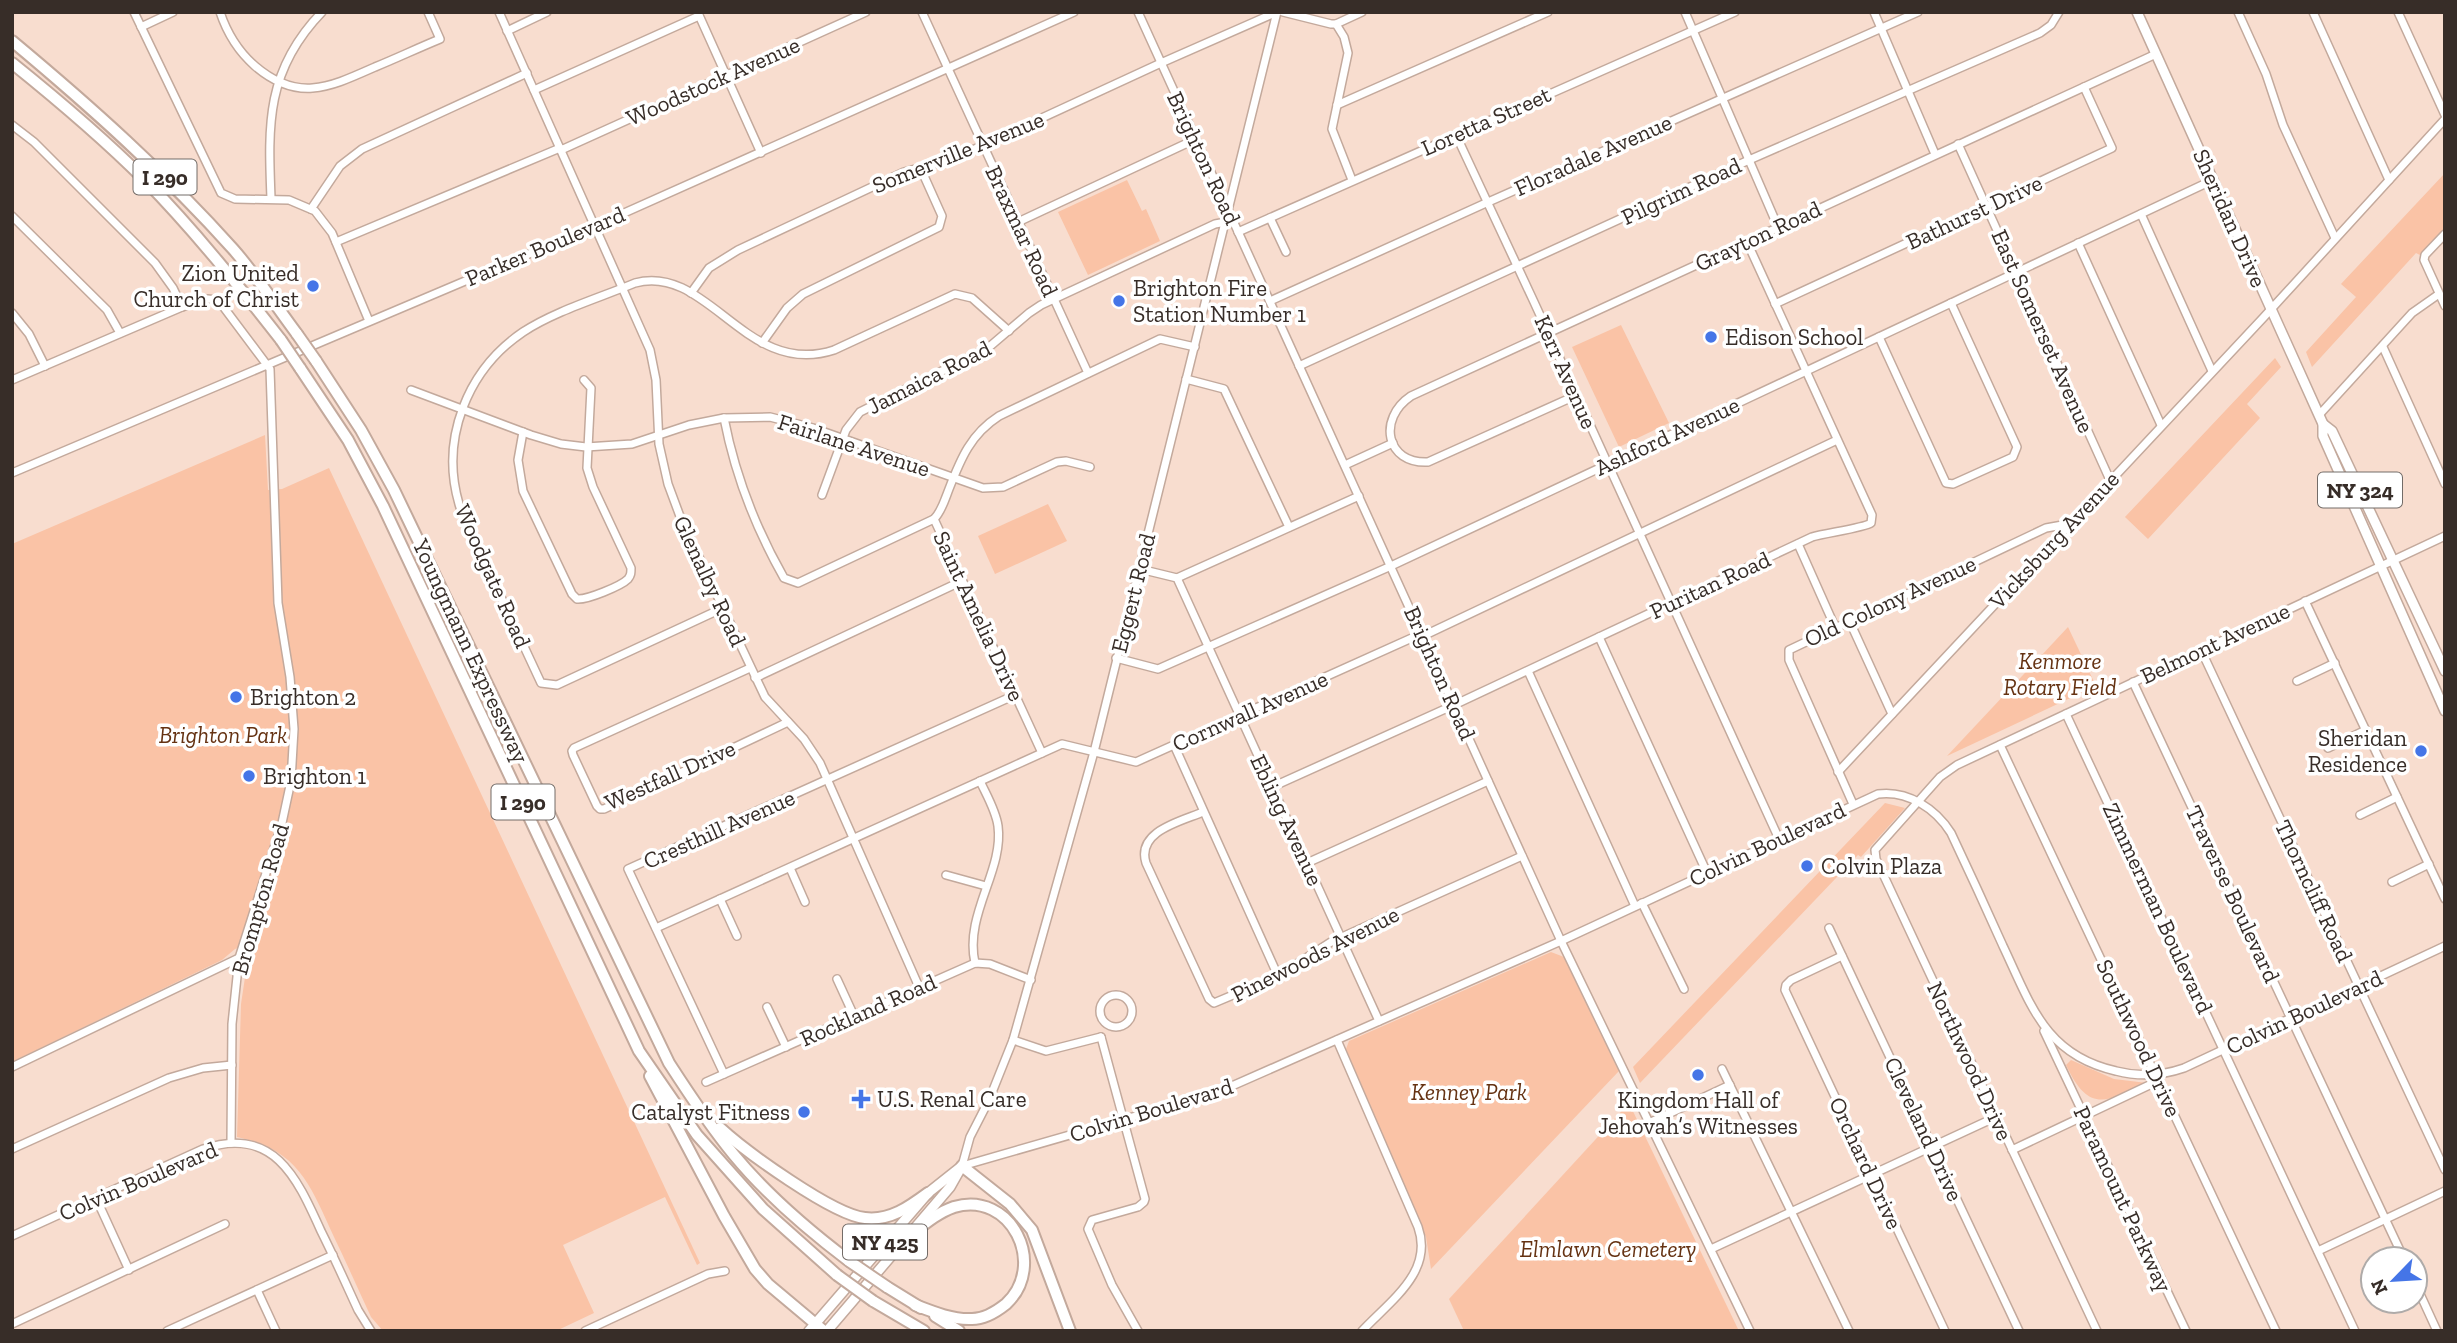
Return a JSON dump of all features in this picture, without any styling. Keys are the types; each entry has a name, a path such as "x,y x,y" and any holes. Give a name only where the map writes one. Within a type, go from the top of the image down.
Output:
{"highway":[{"name":"Youngmann Expressway","path":"12,41 84,100 156,167 234,250 316,361 394,490 650,1028 668,1063 696,1105 735,1156 815,1236 887,1287 959,1331"},
{"name":"Youngmann Expressway","path":"12,63 77,116 146,181 219,262 281,341 348,440 383,506 639,1051 697,1135 763,1209 837,1275 873,1301 925,1331"},
{"path":"639,1051 656,1091 740,1246 761,1277 819,1329"},
{"path":"696,1105 748,1151 848,1214 866,1219 884,1217 903,1211 928,1194"},
{"path":"962,1166 1010,1203 1032,1230 1070,1331"},
{"path":"905,1239 933,1217 951,1208 974,1205 993,1211 1009,1222 1024,1250 1024,1267 1018,1288 1007,1302 988,1316 963,1319 915,1305"}],"main road":[{"name":"Sheridan Drive","path":"2137,12 2321,419 2323,436 2445,711"},
{"name":"Sheridan Drive","path":"2321,419 2332,431 2445,671"},
{"name":"NY 425","path":"819,1329 928,1194 962,1166"},
{"path":"905,1239 950,1187 962,1166"},
{"name":"NY 425","path":"819,1329 905,1239"}],"street":[{"path":"134,12 218,188 225,196 235,200 289,200 312,209 327,224 369,321"},
{"path":"141,27 173,12"},
{"path":"220,12 230,36 260,70 279,82 306,89 336,85 440,38 428,12"},
{"path":"271,198 270,125 279,82 297,43 322,12"},
{"name":"Glenalby Road","path":"499,12 652,358 656,380 658,435 674,502 755,678 773,707 813,751 919,987"},
{"path":"507,31 547,12"},
{"name":"Woodstock Avenue","path":"336,242 560,149 866,12"},
{"name":"Braxmar Road","path":"922,12 1088,373"},
{"name":"Parker Boulevard","path":"12,473 595,226 1074,12"},
{"name":"Brighton Road","path":"1138,12 1561,941 1750,1331"},
{"name":"Somerville Avenue","path":"691,293 709,268 730,254 882,182 920,167 953,159 1277,12"},
{"name":"Eggert Road","path":"962,1166 970,1137 989,1100 1013,1041 1094,752 1277,12"},
{"path":"1283,12 1336,24 1362,12"},
{"path":"1337,105 1548,12"},
{"path":"1685,12 1779,227"},
{"name":"Loretta Street","path":"1238,232 1735,12"},
{"path":"1874,12 1935,154"},
{"name":"Floradale Avenue","path":"1270,301 1918,12"},
{"name":"Pilgrim Road","path":"1299,366 1749,160 2040,33 2051,25 2059,12"},
{"path":"2238,12 2266,74 2283,125 2335,238"},
{"path":"2313,12 2389,180"},
{"path":"2398,12 2445,117"},
{"path":"534,90 698,14 761,153"},
{"path":"1336,24 1344,37 1348,53 1332,123 1334,136 1352,180"},
{"name":"Grayton Road","path":"1393,443 1390,421 1404,401 2156,54"},
{"path":"312,209 340,166 362,149 527,74"},
{"name":"Bathurst Drive","path":"1775,304 2112,148 2084,87"},
{"name":"Vicksburg Avenue","path":"1838,772 2271,309 2445,117"},
{"path":"12,125 34,142 155,263 173,288 182,307"},
{"name":"Kerr Avenue","path":"1455,135 1577,395 1779,839"},
{"path":"1018,222 1196,139"},
{"name":"East Somerset Avenue","path":"1958,144 2110,480"},
{"path":"761,343 782,314 803,294 939,227 942,216 920,167"},
{"name":"Ashford Avenue","path":"1116,659 1158,669 1391,566 2213,180"},
{"path":"2141,214 2212,371"},
{"path":"12,216 107,310 120,333"},
{"path":"1270,218 1286,252"},
{"name":"Jamaica Road","path":"822,495 843,438 854,418 867,407 988,348 1030,313 1054,300 1216,224 1226,222"},
{"path":"2445,234 2425,255 2424,260 2445,306"},
{"name":"Puritan Road","path":"1272,787 1798,544 1826,532 1866,527 1871,523 1872,515 1747,242"},
{"path":"2078,243 2161,425"},
{"name":"Woodgate Road","path":"723,608 557,685 541,683 460,506 454,481 453,450 462,409 485,367 516,338 536,324 643,281 661,280 675,284 761,343 795,355 825,354 955,294 972,298 1009,331"},
{"path":"2321,419 2413,313 2439,294"},
{"path":"12,380 209,298 218,300 266,364"},
{"path":"1879,337 1944,481 1953,484 2013,457 2017,447 1951,303"},
{"path":"12,313 29,334 45,366"},
{"name":"Saint Amelia Drive","path":"1042,753 934,519 941,510 970,442 990,422 1160,339 1195,347"},
{"path":"2382,347 2445,484"},
{"name":"Brompton Road","path":"231,1143 232,1024 239,958 282,823 293,760 293,700 278,603 272,400 270,369 266,364"},
{"path":"1186,379 1224,389 1289,527"},
{"path":"523,432 518,460 523,491 572,594 581,600 625,581 631,572 589,477 586,447 591,388 584,380"},
{"name":"Fairlane Avenue","path":"411,390 523,432 561,444 586,447 632,444 689,425 724,418 770,417 804,425 990,489 1003,487 1057,462 1066,461 1090,467"},
{"path":"1345,465 1393,443 1409,459 1421,462 1434,460 1577,395"},
{"path":"724,418 738,480 782,574 788,581 801,582 934,519"},
{"name":"Cornwall Avenue","path":"656,928 1062,744 1136,762 1414,637 1423,636 1837,440"},
{"path":"1140,569 1177,578 1359,496"},
{"name":"Old Colony Avenue","path":"1853,804 1788,657 1792,648 2046,527 2069,524"},
{"name":"Belmont Avenue","path":"1920,802 1945,773 2000,745 2445,536"},
{"path":"1798,544 1835,627"},
{"name":"Ebling Avenue","path":"1177,578 1379,1021"},
{"path":"755,678 962,581"},
{"path":"2305,601 2445,899"},
{"path":"1849,620 1892,714"},
{"path":"1599,637 1707,873"},
{"name":"Thorncliff Road","path":"2201,650 2445,1170"},
{"path":"2297,681 2335,663"},
{"name":"Westfall Drive","path":"750,667 575,748 573,755 597,806 604,809 788,722"},
{"path":"1528,671 1639,904 1684,989"},
{"name":"Traverse Boulevard","path":"2133,682 2397,1245"},
{"name":"Cresthill Avenue","path":"724,1074 628,869 1015,695"},
{"name":"Zimmerman Boulevard","path":"2066,714 2356,1331"},
{"path":"2329,748 2366,730"},
{"path":"1174,745 1278,976"},
{"name":"Southwood Drive","path":"2000,745 2276,1331"},
{"path":"980,781 995,813 998,845 972,934 975,963 990,964 1031,980"},
{"path":"1307,863 1488,781"},
{"name":"Colvin Boulevard","path":"962,1166 1216,1093 1561,941 1872,795 1884,793 1920,802 1937,815 1951,833 2039,1020 2048,1032 2071,1054 2093,1066 2158,1078"},
{"path":"2360,815 2397,797"},
{"name":"Northwood Drive","path":"1920,802 1877,847 1874,855 2097,1331"},
{"name":"Pinewoods Avenue","path":"1203,812 1151,837 1145,847 1146,863 1211,1001 1221,1002 1278,976 1317,950 1341,938 1522,856"},
{"path":"2392,882 2429,864"},
{"path":"790,868 805,902"},
{"path":"946,874 986,886"},
{"path":"720,899 737,936"},
{"name":"Cleveland Drive","path":"1829,928 2019,1331"},
{"name":"Colvin Boulevard","path":"2012,1150 2158,1078 2224,1050 2445,946"},
{"name":"Orchard Drive","path":"1842,956 1788,982 1785,988 1945,1331"},
{"path":"12,1067 239,958"},
{"name":"Rockland Road","path":"706,1082 975,963"},
{"path":"837,979 854,1016"},
{"path":"1114,995 1125,997 1132,1007 1130,1019 1121,1026 1109,1024 1101,1016 1104,1001 1114,995"},
{"path":"767,1007 786,1047"},
{"name":"Paramount Parkway","path":"2039,1020 2186,1331"},
{"path":"1013,1041 1046,1051 1101,1037 1109,1024"},
{"path":"1101,1037 1145,1199 1138,1207 1094,1219 1088,1229 1115,1290 1138,1331"},
{"path":"1337,1040 1423,1243 1422,1258 1415,1274 1362,1331"},
{"path":"2061,1067 2064,1058 2071,1054"},
{"path":"12,1149 169,1078 203,1068 232,1065"},
{"path":"1722,1069 1849,1331"},
{"path":"1649,1122 1730,1085"},
{"path":"1711,1250 1996,1116"},
{"name":"Colvin Boulevard","path":"12,1236 203,1149 231,1143 264,1150 288,1167 300,1185 358,1310 371,1331"},
{"path":"2318,1251 2445,1191"},
{"path":"96,1198 129,1270"},
{"path":"12,1324 225,1224"},
{"path":"167,1331 333,1255"},
{"path":"585,1331 708,1273 725,1271"},
{"path":"257,1290 276,1331"},
{"path":"2429,1314 2437,1331"},
{"path":"188,1322 192,1331"}],"green space":[{"path":"2445,173 2445,229 2420,255 2416,253 2312,367 2306,352 2356,297 2341,284"},
{"path":"1127,180 1142,211 1146,209 1160,241 1088,275 1058,212"},
{"path":"1621,325 1669,423 1619,447 1572,347"},
{"path":"2275,358 2281,367 2247,404 2260,418 2148,539 2125,517"},
{"name":"Brighton Park","path":"265,435 268,490 282,489 329,468 700,1263 697,1265 665,1197 563,1245 594,1313 556,1331 383,1331 371,1317 317,1201 300,1172 275,1151 237,1137 241,1004 250,944 235,949 222,960 12,1062 12,544"},
{"path":"1048,504 1067,541 995,574 978,536"},
{"name":"Kenmore Rotary Field","path":"2068,627 2096,686 1947,756"},
{"path":"1885,803 1905,808 1861,857 1858,855 1640,1083 1633,1067"},
{"name":"Kenney Park","path":"1551,952 1564,957 1619,1071 1431,1269 1426,1237 1346,1049 1349,1041"},
{"path":"2071,1060 2114,1079 2147,1083 2109,1099 2100,1100 2091,1097 2074,1081 2066,1065"},
{"name":"Elmlawn Cemetery","path":"1629,1103 1739,1331 1464,1331 1449,1299"}],"place":[{"name":"Zion United Church of Christ","path":"313,286"},
{"name":"Brighton Fire Station Number 1","path":"1119,301"},
{"name":"Edison School","path":"1711,337"},
{"name":"Brighton 2","path":"236,697"},
{"name":"Sheridan Residence","path":"2421,751"},
{"name":"Brighton 1","path":"249,776"},
{"name":"Colvin Plaza","path":"1807,866"},
{"name":"Kingdom Hall of Jehovah’s Witnesses","path":"1698,1075"},
{"name":"U.S. Renal Care","path":"861,1099"},
{"name":"Catalyst Fitness","path":"804,1112"}]}
